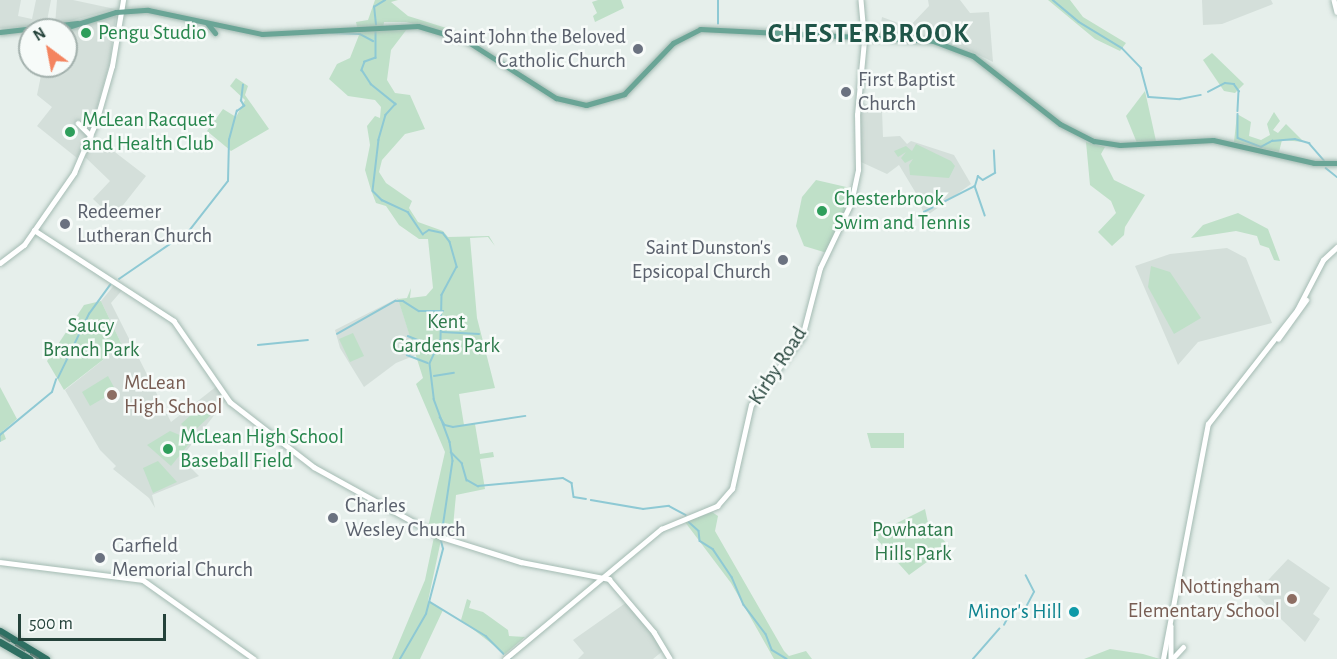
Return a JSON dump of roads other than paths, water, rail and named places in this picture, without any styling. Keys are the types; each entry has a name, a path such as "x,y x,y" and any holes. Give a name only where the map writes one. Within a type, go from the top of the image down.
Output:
{"highway":[{"path":"0,631 46,659"},
{"path":"0,642 29,659"}],"main road":[{"path":"0,263 21,248 34,230 76,167 91,136 112,66 123,0"},
{"name":"Kirby Road","path":"505,659 663,528 717,506 732,489 751,405 802,337 820,268 850,206 858,170 857,115 864,41 861,0"},
{"path":"1336,1 1337,12"},
{"path":"79,23 122,12 154,10 262,34 372,26 418,26 457,36 556,98 586,105 624,94 673,43 700,29 933,41 960,49 1060,124 1094,141 1120,145 1216,140 1310,162 1337,163"},
{"path":"200,20 213,26 215,33"},
{"path":"864,30 876,28 877,38"},
{"path":"0,32 18,32"},
{"path":"78,123 91,136"},
{"path":"34,230 174,321 230,402 317,469 441,537 521,562 605,577 648,625 670,659"},
{"path":"1163,659 1208,424 1297,310 1330,253 1337,247"},
{"path":"1172,658 1171,638 1209,426 1298,315 1330,253"},
{"path":"0,562 139,578 254,659"},
{"path":"1171,638 1182,646 1172,658"},
{"path":"1167,650 1172,658"}],"waterway":[{"path":"376,25 374,7 385,0"},
{"path":"718,0 718,24"},
{"path":"1053,0 1079,22 1122,48 1141,68 1149,97 1180,99 1201,95"},
{"path":"376,30 376,58 365,62 362,70 371,84 396,104 386,115 379,140 373,191 382,200 408,212 423,234 429,230 443,233 450,242 457,267 442,295 441,340 430,364 434,399 450,442 453,461 442,535"},
{"path":"331,33 360,34 373,41"},
{"path":"1208,92 1225,83 1234,84 1239,91 1238,111"},
{"path":"119,279 189,231 228,181 229,140 237,111 244,106 241,101 243,85"},
{"path":"1238,114 1238,138 1261,147 1272,141 1295,139 1309,143 1324,160"},
{"path":"975,186 978,176 983,180 995,173 994,151"},
{"path":"1326,168 1337,177"},
{"path":"924,212 975,186 985,215"},
{"path":"58,378 89,314 110,285"},
{"path":"337,334 395,301 403,301 419,311 443,311"},
{"path":"442,332 479,334"},
{"path":"408,336 437,348"},
{"path":"258,345 308,340"},
{"path":"407,355 428,363"},
{"path":"434,376 454,373"},
{"path":"0,435 52,392 56,380"},
{"path":"440,417 445,425 453,427 525,416"},
{"path":"0,436 0,441"},
{"path":"451,452 462,463 467,480 478,486 563,478 572,483 574,497 586,499"},
{"path":"591,500 643,509 669,506 686,515"},
{"path":"689,522 699,531 700,541 713,549 732,577 744,605 766,634 772,650 787,659"},
{"path":"400,659 426,614 443,549 441,541"},
{"path":"1025,609 1034,592 1026,576"},
{"path":"430,602 486,636 504,654"},
{"path":"1004,625 1007,619"},
{"path":"973,659 999,629"}],"railway":[{"path":"0,635 39,659"}],"place":[{"name":"Pengu Studio","path":"86,33"},
{"name":"Saint John the Beloved Catholic Church","path":"638,49"},
{"name":"First Baptist Church","path":"846,92"},
{"name":"McLean Racquet and Health Club","path":"70,132"},
{"name":"Chesterbrook Swim and Tennis","path":"822,211"},
{"name":"Redeemer Lutheran Church","path":"65,224"},
{"name":"Saint Dunston's Epsicopal Church","path":"783,260"},
{"name":"McLean High School","path":"112,395"},
{"name":"McLean High School Baseball Field","path":"168,449"},
{"name":"Charles Wesley Church","path":"333,518"},
{"name":"Garfield Memorial Church","path":"100,558"},
{"name":"Nottingham Elementary School","path":"1292,599"},
{"name":"Minor's Hill","path":"1074,612"}],"district":[{"name":"CHESTERBROOK","path":"869,34"}],"park label":[{"name":"Kent Gardens Park","path":"446,334"},
{"name":"Saucy Branch Park","path":"91,338"},
{"name":"Powhatan Hills Park","path":"913,542"}]}
